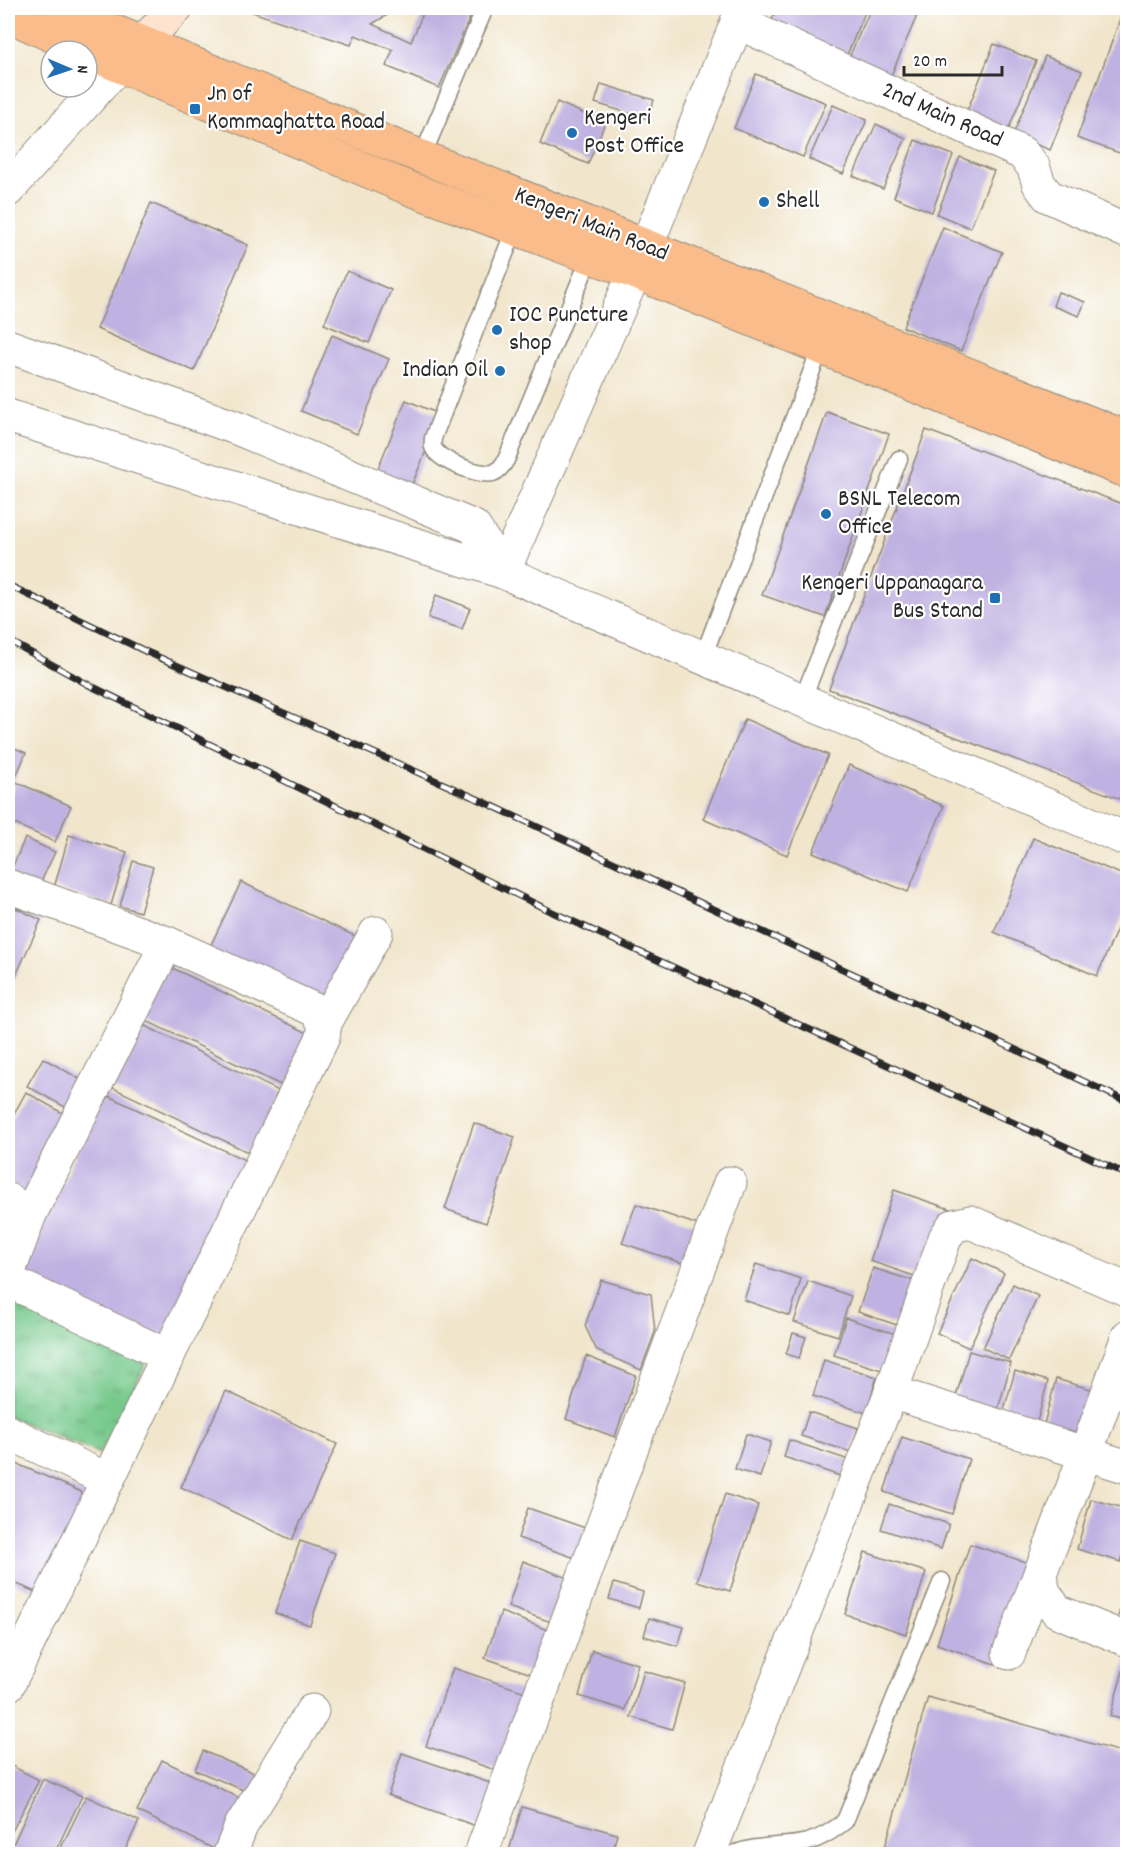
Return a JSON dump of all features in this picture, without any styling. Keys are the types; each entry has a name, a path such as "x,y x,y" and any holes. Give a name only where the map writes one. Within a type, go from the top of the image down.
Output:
{"main road":[{"name":"Kengeri Main Road","path":"57,8 422,158 520,214"},
{"path":"118,66 176,8"},
{"name":"Kengeri Main Road","path":"8,15 60,39"},
{"name":"Kengeri Main Road","path":"99,57 408,188 520,214 1128,438"},
{"name":"Kengeri Main Road","path":"640,260 819,348 1128,472"}],"street":[{"name":"2nd Main Road","path":"740,15 1022,153 1033,166 1039,184 1048,196 1128,232"},
{"path":"503,572 640,260 740,15"},
{"path":"8,190 118,66"},
{"path":"8,346 240,429 474,527 503,572"},
{"path":"8,416 503,572 1128,840"},
{"path":"8,886 167,943 315,1010 325,1023"},
{"path":"8,1685 323,1037 325,1023 376,933"},
{"path":"167,943 19,1207 8,1272 13,1283 24,1289 168,1356"},
{"path":"481,1854 730,1183"},
{"path":"709,1854 891,1392 945,1238 953,1226 970,1222 1128,1290"},
{"path":"1009,1653 1086,1453 1128,1335"},
{"path":"891,1392 1128,1467"},
{"path":"8,1432 108,1480"},
{"path":"1041,1571 1043,1591 1057,1611 1128,1640"},
{"path":"230,1854 241,1826 312,1711"}],"lane":[{"path":"422,158 485,8"},
{"path":"520,214 433,438 432,446 438,454 460,467 494,473 502,467 596,243"},
{"path":"703,657 819,348"},
{"path":"802,700 899,459"},
{"path":"734,1854 747,1849 808,1842 833,1831 845,1821 942,1581"}],"green space":[{"path":"14,1302 146,1364 100,1454 8,1416 8,1313"}],"building":[{"path":"256,8 399,8 372,24 411,42 425,8 474,8 439,88 386,66 393,50 355,35 351,45 252,12"},
{"path":"777,8 867,8 844,62 768,29"},
{"path":"871,8 898,8 917,16 888,82 846,64"},
{"path":"1124,8 1128,8 1128,156 1077,138"},
{"path":"994,44 1036,61 1007,133 965,116"},
{"path":"1045,56 1082,71 1050,150 1013,135"},
{"path":"756,74 826,103 803,157 734,128"},
{"path":"601,84 654,100 648,119 595,103"},
{"name":"Kengeri Post Office","path":"557,102 605,123 588,164 540,144"},
{"path":"833,105 867,120 843,174 809,159"},
{"path":"876,124 906,138 883,189 853,176"},
{"path":"915,140 953,155 932,212 894,197"},
{"path":"960,157 994,171 970,228 937,214"},
{"path":"151,203 248,245 194,371 97,329"},
{"path":"943,227 1002,252 961,351 903,327"},
{"path":"347,271 391,290 369,343 324,324"},
{"path":"1058,292 1085,302 1079,316 1053,306"},
{"path":"332,335 389,359 357,434 301,411"},
{"path":"406,400 441,415 411,487 376,473"},
{"name":"BSNL Telecom Office","path":"827,412 889,434 825,617 762,595"},
{"name":"Kengeri Uppanagara Bus Stand","path":"926,430 1128,506 1128,802 829,689"},
{"path":"436,595 470,608 462,629 428,618"},
{"path":"745,719 828,755 787,855 703,819"},
{"path":"8,745 26,753 8,795"},
{"path":"849,765 944,806 908,892 813,852"},
{"path":"16,782 71,806 55,842 8,821 8,801"},
{"path":"69,835 127,852 111,905 54,888"},
{"path":"25,838 55,852 38,888 9,875"},
{"path":"1033,838 1128,877 1128,903 1097,976 994,932"},
{"path":"133,861 153,867 140,912 120,906"},
{"path":"241,882 355,936 322,1006 208,951"},
{"path":"16,908 41,920 8,993 8,927"},
{"path":"162,963 312,1035 287,1088 136,1016"},
{"path":"139,1023 281,1092 252,1154 109,1086"},
{"path":"43,1058 87,1083 72,1111 27,1086"},
{"path":"26,1092 73,1119 28,1200 8,1189 8,1125"},
{"path":"104,1094 245,1160 158,1348 17,1281"},
{"path":"474,1123 515,1137 486,1223 445,1209"},
{"path":"894,1190 950,1209 926,1280 870,1261"},
{"path":"636,1204 704,1227 691,1266 622,1243"},
{"path":"972,1258 1004,1273 969,1348 937,1333"},
{"path":"756,1264 801,1279 790,1316 744,1300"},
{"path":"873,1268 920,1283 906,1328 858,1312"},
{"path":"601,1280 651,1294 655,1332 641,1370 597,1351 585,1326"},
{"path":"808,1281 851,1296 838,1336 794,1322"},
{"path":"1013,1284 1038,1296 1009,1360 983,1348"},
{"path":"846,1318 902,1336 891,1373 834,1355"},
{"path":"793,1333 806,1337 799,1358 786,1354"},
{"path":"969,1351 1011,1363 995,1420 953,1407"},
{"path":"586,1356 636,1376 615,1437 566,1419"},
{"path":"824,1360 877,1377 866,1413 813,1396"},
{"path":"1015,1371 1048,1381 1034,1433 1000,1424"},
{"path":"1056,1379 1094,1390 1078,1446 1041,1435"},
{"path":"226,1391 337,1444 292,1540 181,1487"},
{"path":"809,1412 858,1428 851,1452 801,1436"},
{"path":"746,1434 771,1442 760,1477 735,1469"},
{"path":"902,1437 969,1459 952,1514 884,1492"},
{"path":"789,1440 849,1460 843,1477 784,1457"},
{"path":"8,1460 86,1494 42,1595 8,1580"},
{"path":"725,1494 758,1505 730,1591 697,1581"},
{"path":"1091,1499 1128,1509 1128,1539 1121,1562 1077,1549"},
{"path":"889,1504 949,1524 941,1549 881,1529"},
{"path":"528,1508 588,1529 578,1559 518,1538"},
{"path":"300,1541 335,1553 310,1625 275,1613"},
{"path":"970,1544 1028,1563 995,1664 937,1644"},
{"path":"865,1552 926,1572 906,1634 845,1614"},
{"path":"523,1561 568,1578 554,1623 508,1607"},
{"path":"614,1583 643,1592 639,1608 609,1599"},
{"path":"1128,1586 1128,1630 1115,1627"},
{"path":"501,1612 550,1631 534,1675 485,1658"},
{"path":"649,1618 684,1627 678,1646 644,1636"},
{"path":"592,1650 638,1664 625,1710 579,1696"},
{"path":"1126,1661 1128,1661 1128,1721 1110,1716"},
{"path":"453,1668 525,1692 498,1771 426,1746"},
{"path":"644,1671 685,1683 672,1729 631,1717"},
{"path":"928,1697 1128,1754 1128,1854 883,1854"},
{"path":"203,1751 261,1776 253,1794 195,1770"},
{"path":"402,1753 496,1785 482,1828 388,1795"},
{"path":"162,1760 250,1803 224,1854 137,1811"},
{"path":"8,1764 39,1780 8,1839"},
{"path":"43,1779 82,1796 54,1854 11,1854 9,1853"},
{"path":"86,1796 139,1821 123,1854 58,1854"},
{"path":"522,1807 617,1834 612,1854 508,1854"}],"railway":[{"path":"8,585 147,652 482,801 1128,1102"},
{"path":"8,640 87,684 548,910 1128,1175"}],"place":[{"name":"Jn of Kommaghatta Road","path":"195,109"},
{"name":"Kengeri Post Office","path":"572,133"},
{"name":"Shell","path":"764,202"},
{"name":"IOC Puncture shop","path":"497,330"},
{"name":"Indian Oil","path":"500,371"},
{"name":"BSNL Telecom Office","path":"826,514"},
{"name":"Kengeri Uppanagara Bus Stand","path":"995,598"}]}
